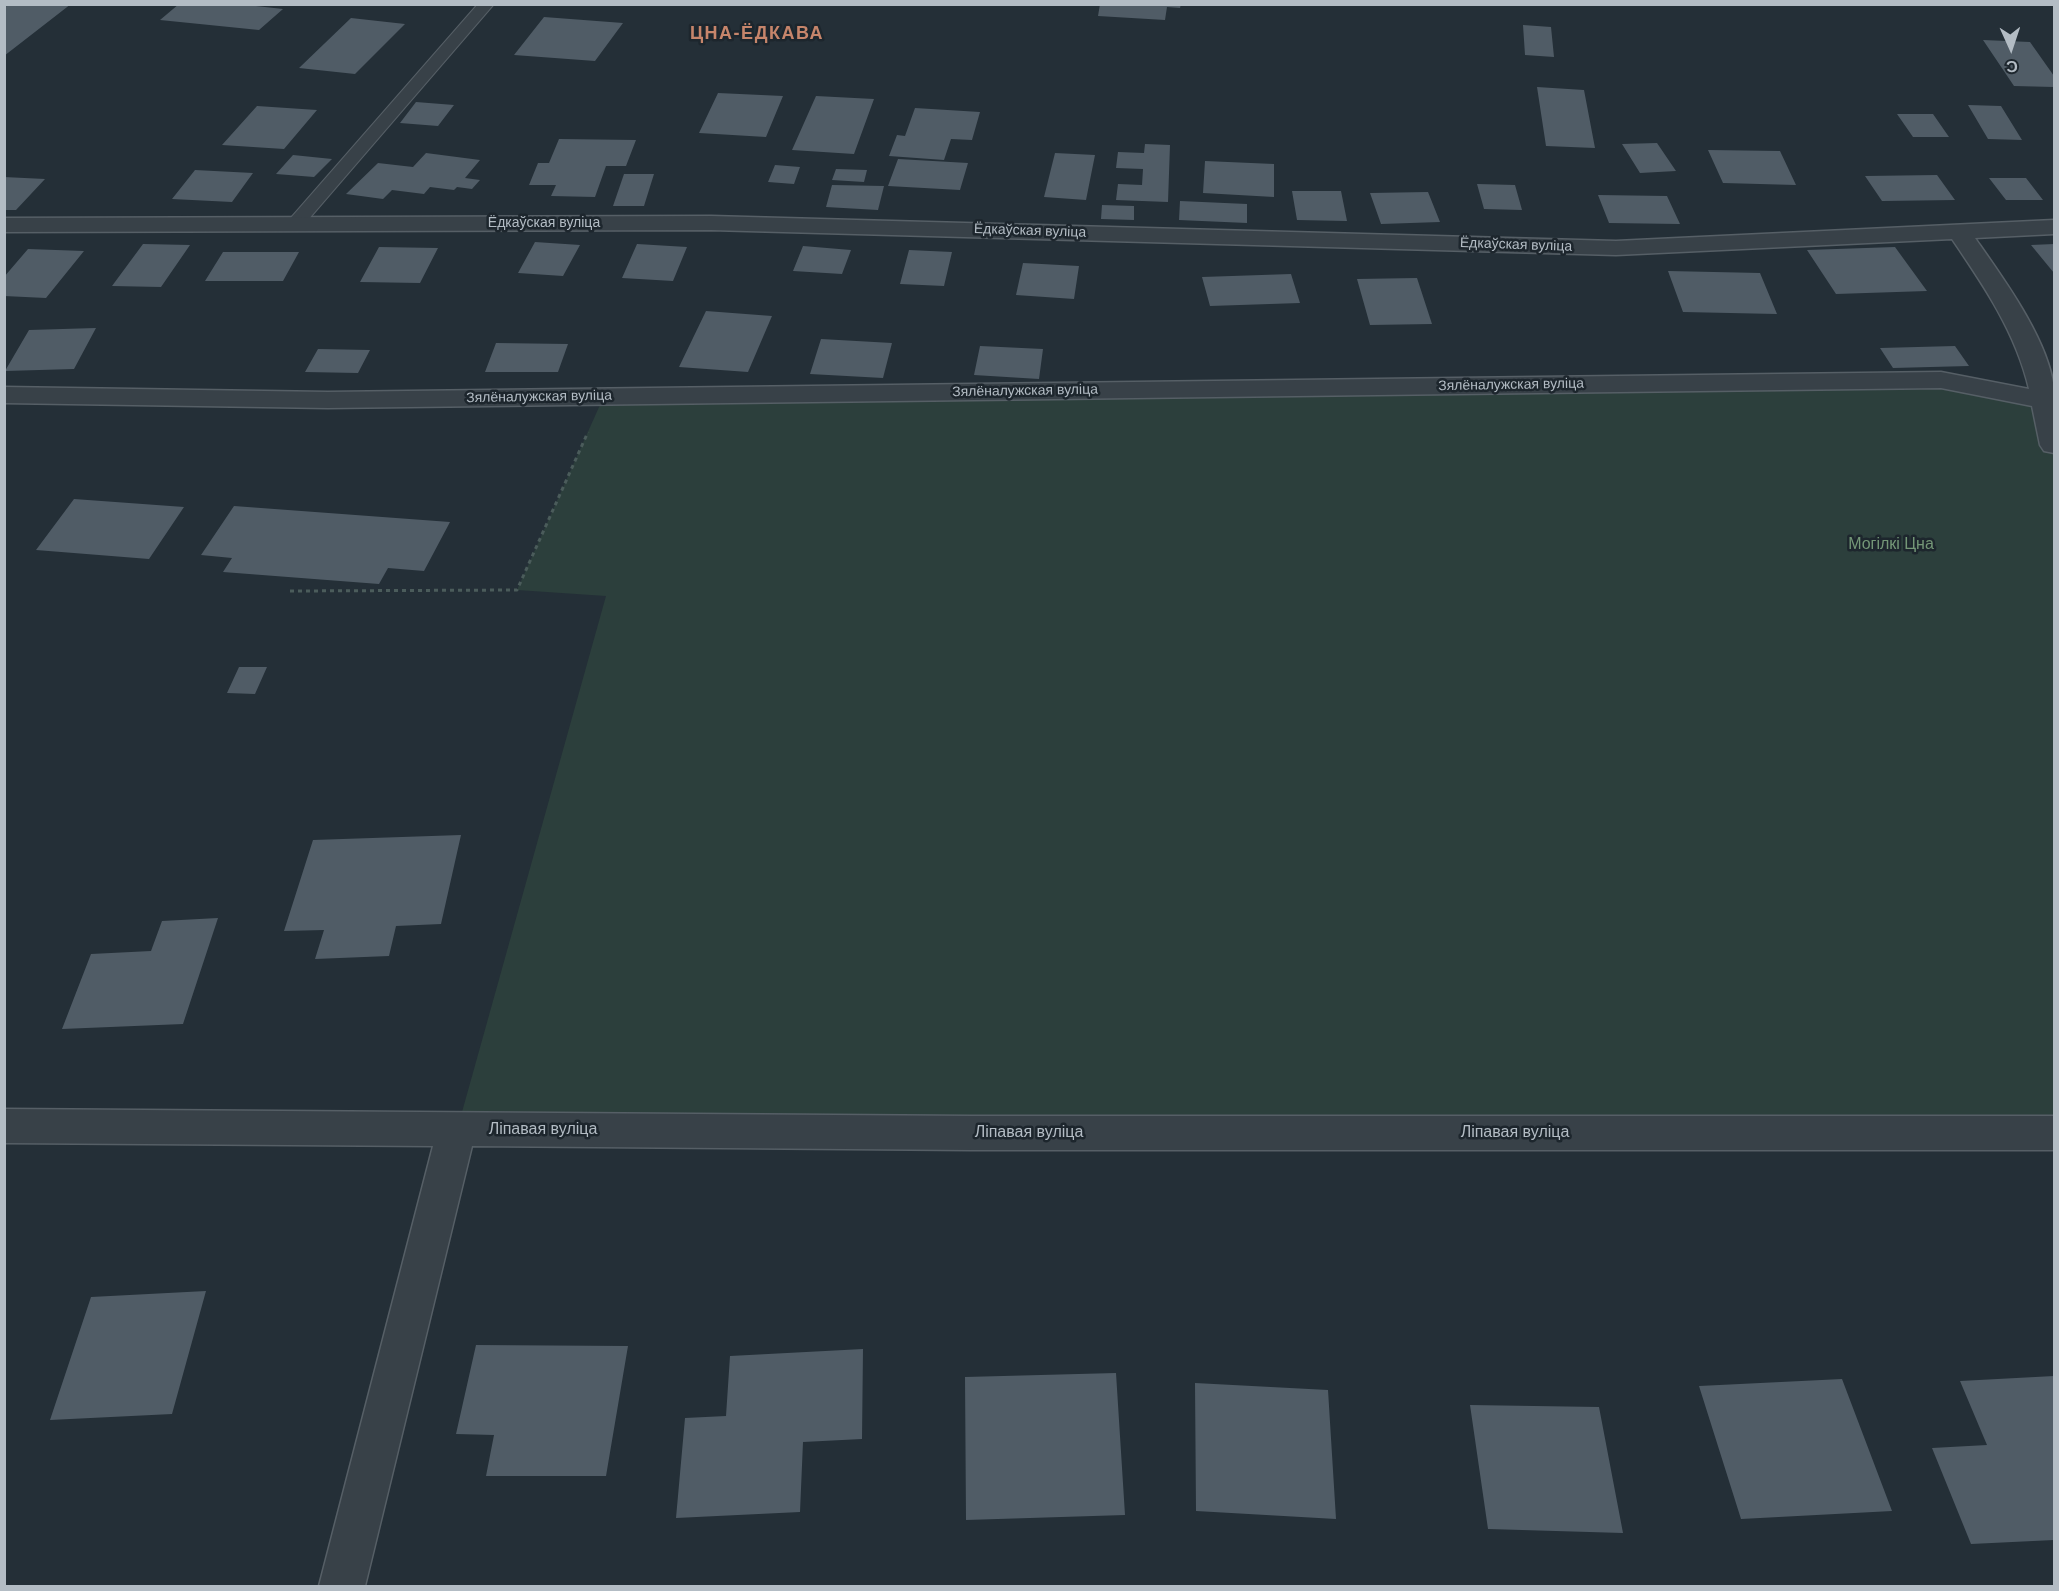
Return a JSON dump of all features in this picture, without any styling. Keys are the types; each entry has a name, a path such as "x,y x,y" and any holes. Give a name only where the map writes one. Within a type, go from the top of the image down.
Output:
{"street":[{"name":"Ёдкаўская вуліца","path":"4,225 711,223 1616,248 2055,227"},
{"path":"1958,231 2006,299 2036,369 2054,442"},
{"name":"Зялёналужская вуліца","path":"4,395 328,400 1941,380 2044,400"},
{"name":"Ліпавая вуліца","path":"4,1126 970,1133 2055,1133"},
{"path":"342,1587 457,1130"}],"lane":[{"path":"295,224 487,4"}],"path":[{"path":"290,591 517,590 604,396"}],"green space":[{"name":"Могілкі Цна","path":"1941,380 2044,400 2054,440 2054,1133 971,1133 457,1130 606,596 517,590 604,396"}],"building":[{"path":"9,4 71,4 4,56 4,8"},
{"path":"179,4 238,4 283,9 259,30 160,20"},
{"path":"1100,4 1181,4 1180,8 1167,7 1165,20 1098,16"},
{"path":"544,17 623,23 595,61 514,55"},
{"path":"351,18 405,24 355,74 299,68"},
{"path":"1523,25 1551,27 1554,57 1525,55"},
{"path":"1983,40 2030,42 2054,76 2054,87 2014,86"},
{"path":"1537,87 1584,90 1595,148 1546,146"},
{"path":"718,93 783,96 766,137 699,133"},
{"path":"816,96 874,99 854,154 792,150"},
{"path":"416,102 454,105 438,126 400,123"},
{"path":"1968,105 2001,106 2022,140 1988,139"},
{"path":"257,106 317,110 284,149 222,145"},
{"path":"915,108 980,112 972,140 951,139 944,160 889,156 897,135 905,136"},
{"path":"1897,114 1933,114 1949,137 1913,137"},
{"path":"559,139 636,140 626,166 606,166 595,197 551,196 556,185 529,185 538,163 549,163"},
{"path":"1657,143 1676,171 1640,173 1622,144"},
{"path":"1145,144 1170,145 1168,202 1116,200 1118,184 1142,185 1143,169 1116,168 1118,152 1144,153"},
{"path":"1708,150 1780,151 1796,185 1723,183"},
{"path":"426,153 480,160 465,178 480,180 472,189 457,187 454,190 430,187 424,194 392,190 383,199 346,194 378,163 413,167"},
{"path":"1055,153 1095,155 1086,200 1044,197"},
{"path":"293,155 332,159 314,177 276,174"},
{"path":"898,159 968,163 960,190 888,186"},
{"path":"1205,161 1274,164 1274,197 1203,193"},
{"path":"775,165 800,167 794,184 768,182"},
{"path":"836,169 867,170 864,182 832,180"},
{"path":"195,170 253,173 232,202 172,199"},
{"path":"624,174 654,174 644,206 613,206"},
{"path":"1937,175 1955,200 1882,201 1865,176"},
{"path":"4,177 45,179 16,210 4,210"},
{"path":"1989,178 2026,178 2043,200 2006,200"},
{"path":"1477,184 1515,185 1522,210 1484,209"},
{"path":"832,185 884,186 878,210 826,207"},
{"path":"1292,191 1341,191 1347,221 1297,220"},
{"path":"1428,192 1440,222 1381,224 1370,193"},
{"path":"1598,195 1667,196 1680,224 1609,223"},
{"path":"1180,201 1247,204 1247,223 1179,220"},
{"path":"1102,205 1134,206 1134,220 1101,219"},
{"path":"535,242 580,245 563,276 518,273"},
{"path":"143,244 190,245 161,287 112,286"},
{"path":"637,244 687,247 673,281 622,278"},
{"path":"2054,244 2054,273 2031,245"},
{"path":"803,246 851,250 842,274 793,271"},
{"path":"379,247 438,248 420,283 360,282"},
{"path":"1895,247 1927,291 1836,294 1807,250"},
{"path":"28,249 84,251 46,298 4,296 4,277"},
{"path":"909,250 952,252 944,286 900,284"},
{"path":"223,252 299,252 283,281 205,281"},
{"path":"1023,263 1079,266 1074,299 1016,295"},
{"path":"1668,271 1760,273 1777,314 1683,312"},
{"path":"1291,274 1300,303 1210,306 1202,277"},
{"path":"1417,278 1432,324 1370,325 1357,279"},
{"path":"706,311 772,316 748,372 679,367"},
{"path":"96,328 74,369 5,371 29,330"},
{"path":"821,339 892,343 883,378 810,374"},
{"path":"496,343 568,344 558,372 485,372"},
{"path":"980,346 1043,349 1039,379 974,375"},
{"path":"1955,346 1969,366 1893,368 1880,348"},
{"path":"318,349 370,350 358,373 305,372"},
{"path":"74,499 184,507 149,559 36,550"},
{"path":"234,506 450,522 424,571 388,568 379,584 223,572 232,558 201,555"},
{"path":"239,667 267,667 255,694 227,693"},
{"path":"461,835 441,924 396,926 389,956 315,959 324,930 284,931 313,840"},
{"path":"218,918 183,1024 62,1029 91,954 151,951 162,921"},
{"path":"206,1291 172,1414 50,1420 91,1297"},
{"path":"476,1345 628,1346 606,1476 486,1476 494,1435 456,1434"},
{"path":"863,1349 862,1439 803,1442 800,1512 676,1518 685,1418 726,1416 730,1356"},
{"path":"1116,1373 1125,1515 966,1520 965,1377"},
{"path":"2054,1376 2054,1540 1971,1544 1932,1448 1987,1445 1960,1381"},
{"path":"1842,1379 1892,1511 1741,1519 1699,1386"},
{"path":"1195,1383 1328,1390 1336,1519 1196,1511"},
{"path":"1470,1405 1599,1407 1623,1533 1488,1529"}],"district":[{"name":"ЦНА-ЁДКАВА","path":"757,34"}]}
